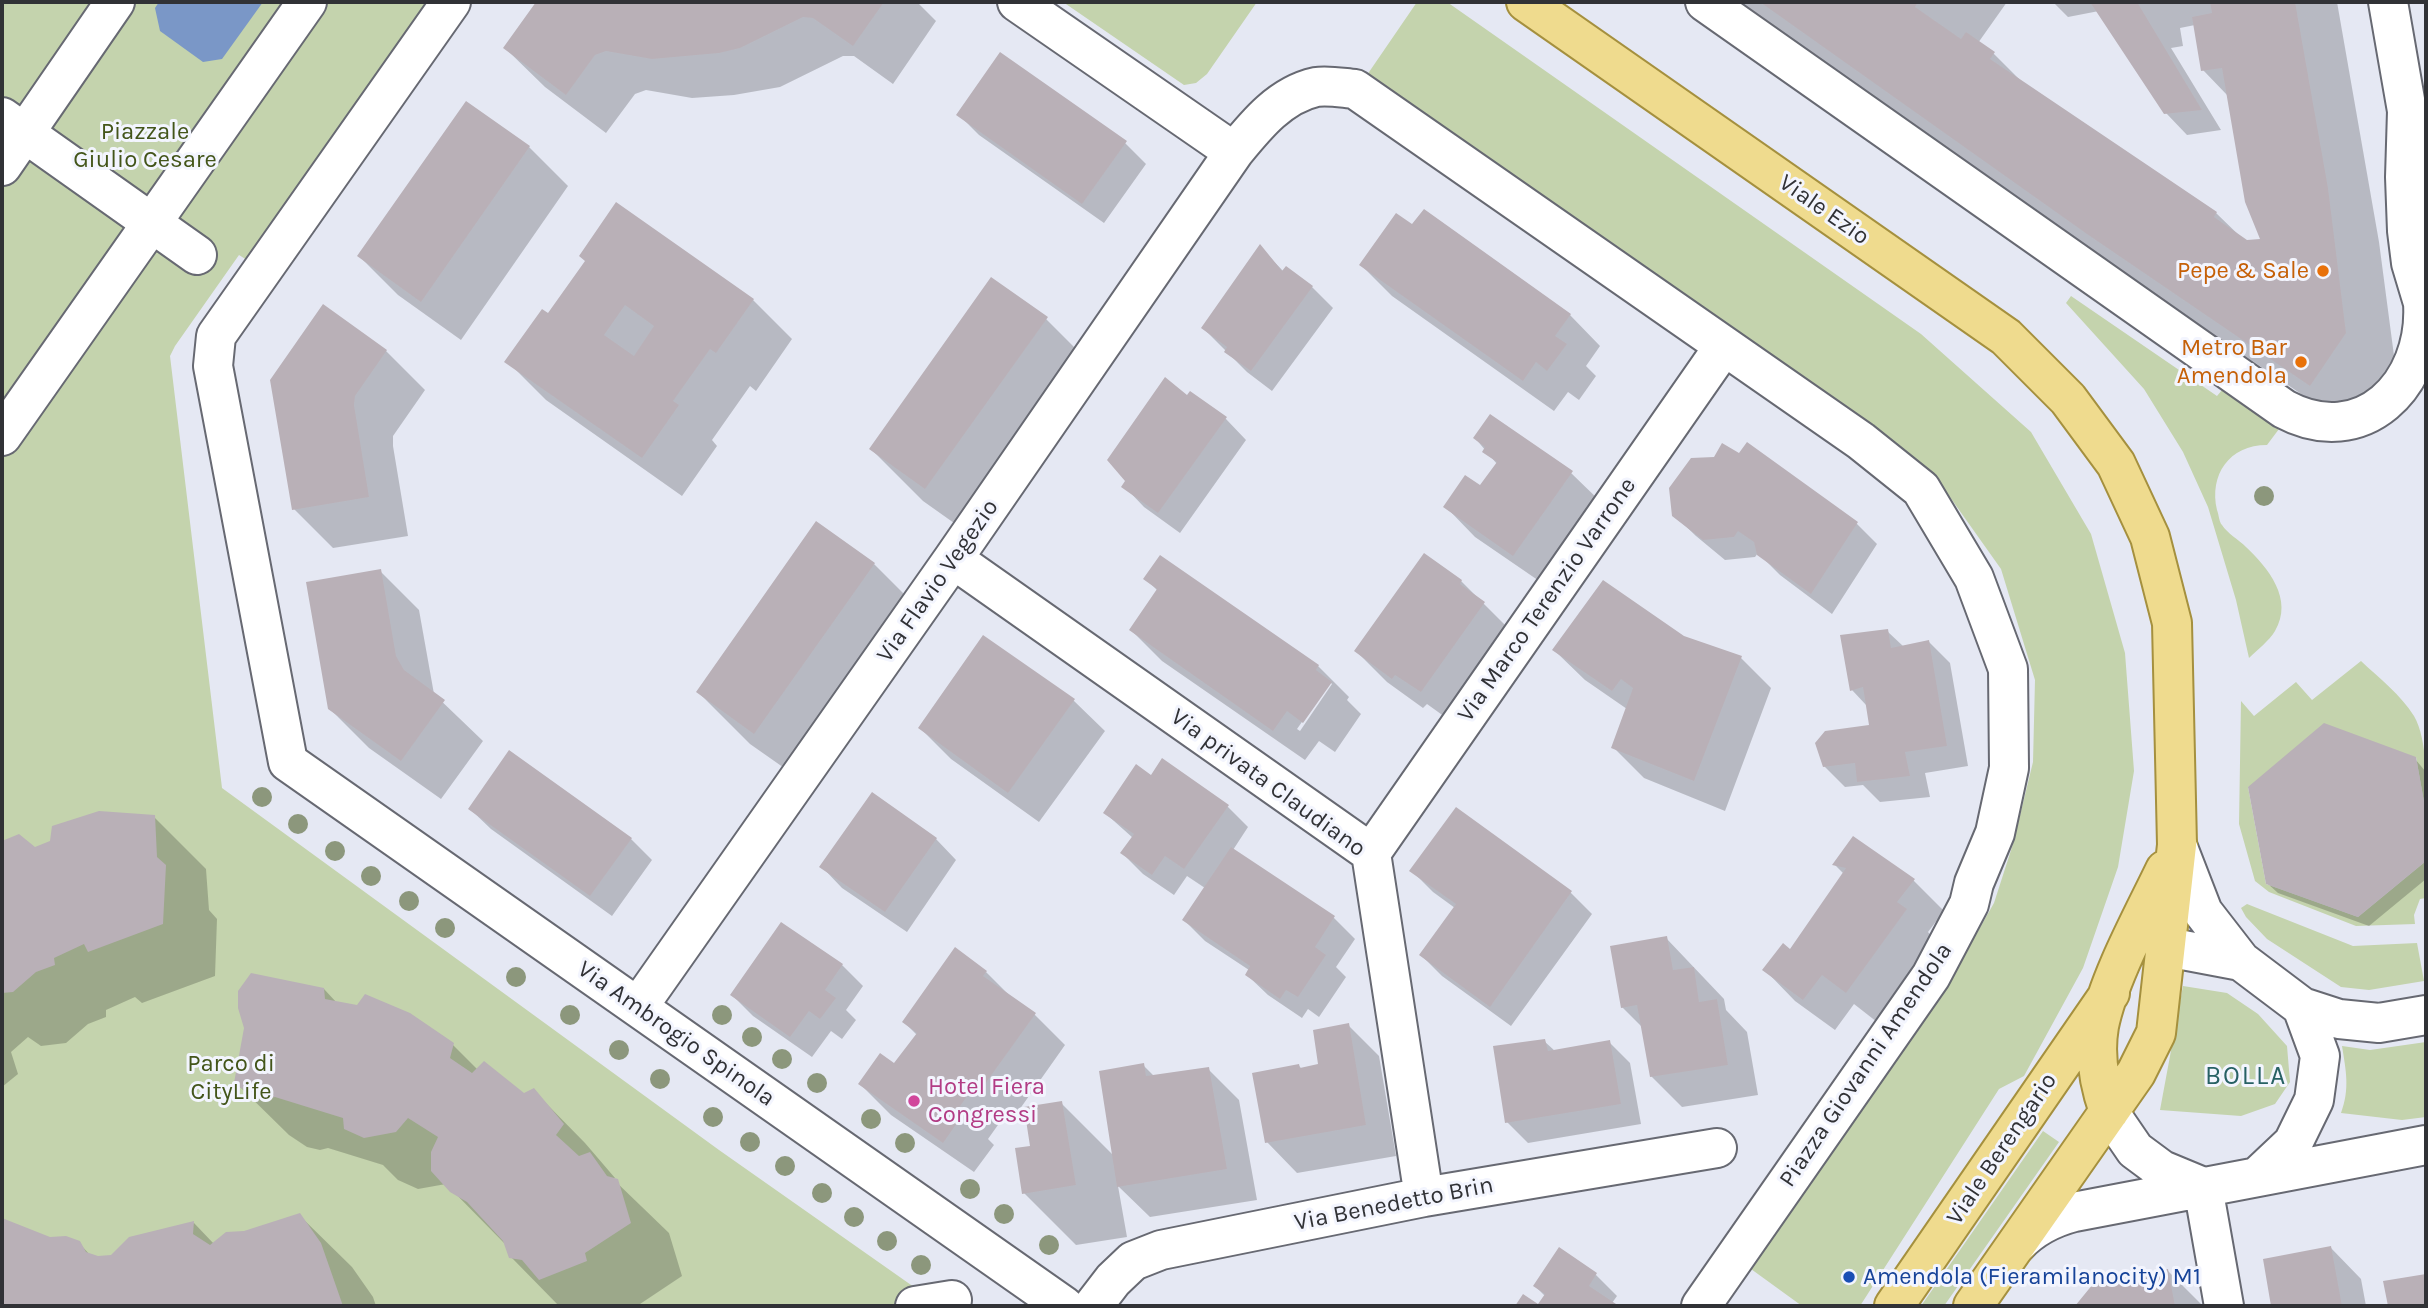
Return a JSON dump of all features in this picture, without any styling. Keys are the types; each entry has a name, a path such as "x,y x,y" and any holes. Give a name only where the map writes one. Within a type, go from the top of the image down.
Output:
{"main road":[{"name":"Viale Ezio","path":"1526,2 2006,337 2068,398 2116,464 2150,537 2172,623 2177,845"},
{"path":"1973,1306 2136,1073 2156,1033 2177,845"},
{"path":"2109,1112 2100,1088 2097,1061 2099,1026 2116,977 2177,845"},
{"path":"2116,977 2167,947"},
{"name":"Viale Berengario","path":"1894,1306 2116,977"}],"street":[{"path":"2,166 13,125 116,2"},
{"path":"2,436 307,2"},
{"name":"Via Ambrogio Spinola","path":"451,2 216,336 213,366 288,762 1064,1306"},
{"path":"1017,2 1234,152 1256,125 1288,97 1318,87 1356,89 1724,346"},
{"path":"1705,2 2284,409 2312,421 2364,418 2396,394 2412,374 2419,355 2424,338 2425,308 2412,263 2407,231 2407,111"},
{"path":"2388,2 2407,111 2426,165"},
{"path":"13,125 197,255"},
{"name":"Via Flavio Vegezio","path":"638,1007 953,559 1234,152"},
{"name":"Piazza Giovanni Amendola","path":"1701,1306 1931,976 1969,904 1974,884 1995,833 2009,768 2008,669 1974,578 1921,489 1861,441 1724,346"},
{"name":"Via Marco Terenzio Varrone","path":"1371,853 1724,346"},
{"name":"Via privata Claudiano","path":"953,559 1371,853 1424,1197"},
{"path":"2177,845 2203,912 2241,961 2302,1007 2339,1019 2379,1023 2426,1016"},
{"path":"2167,947 2241,961"},
{"path":"2258,1177 2293,1143 2314,1100 2320,1056 2302,1007"},
{"path":"2109,1112 2135,1150 2162,1170 2203,1187"},
{"path":"2009,1254 2029,1233 2055,1218 2120,1202 2426,1145"},
{"name":"Via Benedetto Brin","path":"1093,1306 1113,1280 1133,1261 1161,1250 1424,1197 1717,1148"},
{"path":"2203,1187 2224,1306"},
{"path":"915,1306 952,1300"}],"green space":[{"name":"Parco di CityLife","path":"2,2 428,2 247,260 239,255 170,356 222,788 719,1150 941,1306 2,1306"},
{"path":"1063,2 1257,2 1207,74 1196,83 1184,85"},
{"path":"1417,2 1447,2 1921,334 2031,432 2091,534 2125,653 2134,771 2118,867 2083,968 2024,1076 1999,1089 1860,1306 1802,1306 1751,1269 1946,987 1994,903 2013,844 2033,762 2035,680 2001,569 1935,476 1855,416 1367,75"},
{"path":"2071,296 2217,396 2222,390 2279,429 2267,445 2254,446 2232,456 2219,474 2216,485 2215,497 2221,524 2262,564 2280,596 2282,607 2275,631 2249,658 2236,600 2208,507 2183,452 2144,389 2066,303"},
{"path":"2361,661 2403,701 2419,726 2425,763 2426,813 2416,757 2248,787 2266,884 2358,917 2426,861 2426,898 2420,899 2414,915 2415,924 2356,926 2269,892 2255,881 2239,824 2241,701 2254,716 2296,682 2312,700"},
{"path":"2247,904 2353,946 2417,943 2424,981 2369,990 2341,987 2267,939 2246,917 2241,908"},
{"path":"2183,986 2227,993 2258,1014 2287,1046 2290,1082 2275,1104 2241,1116 2160,1110"},
{"path":"2426,1042 2426,1117 2402,1120 2341,1113 2346,1088 2342,1046 2370,1050"},
{"path":"2043,1131 2059,1142 1944,1306 1921,1306"}],"water":[{"path":"159,2 263,2 222,59 203,62 160,31 155,8"}],"building":[{"path":"536,2 884,2 853,46 813,18 803,17 740,48 719,53 652,59 606,51 595,55 566,95 503,48"},
{"path":"1760,2 1918,2 1915,7 1961,39 1966,32 1995,52 1990,59 2217,212 2214,217 2247,240 2260,239 2245,202 2222,68 2201,71 2192,17 2212,13 2210,2 2295,2 2328,188 2346,333 2310,386 2087,234"},
{"path":"2090,2 2137,2 2202,110 2164,114"},
{"path":"1000,52 1127,141 1082,204 956,115"},
{"path":"466,101 530,146 421,302 357,256"},
{"path":"616,202 754,299 716,353 710,349 673,401 679,405 642,458 504,362 542,309 548,313 585,261 579,256","holes":["625,305 654,326 634,356 604,335"]},
{"path":"1424,209 1571,314 1555,336 1567,344 1547,371 1536,362 1523,381 1359,265 1396,213 1412,224"},
{"path":"1260,244 1282,271 1286,266 1313,286 1251,371 1224,352 1227,347 1201,328"},
{"path":"991,277 1048,317 925,489 869,449"},
{"path":"323,304 387,350 355,396 354,405 369,497 292,510 270,380"},
{"path":"1165,377 1187,395 1190,391 1227,417 1158,513 1121,487 1125,481 1107,460"},
{"path":"1490,414 1573,471 1513,556 1443,507 1465,475 1480,485 1497,462 1482,452 1485,447 1473,438"},
{"path":"1747,442 1858,522 1811,594 1757,555 1754,542 1738,531 1734,537 1703,540 1672,516 1669,488 1691,458 1714,457 1722,443 1739,453"},
{"path":"816,521 875,563 754,734 696,692"},
{"path":"1424,553 1462,580 1460,584 1485,602 1421,692 1395,675 1392,679 1354,651"},
{"path":"1160,555 1319,665 1316,670 1332,682 1303,723 1287,711 1273,731 1129,630 1157,589 1143,579"},
{"path":"381,569 396,656 404,670 445,700 401,761 328,709 306,582"},
{"path":"1603,580 1684,636 1742,656 1694,781 1611,748 1633,688 1621,679 1612,691 1552,650"},
{"path":"1888,629 1891,648 1929,640 1947,746 1905,752 1910,776 1857,782 1855,763 1823,767 1815,743 1825,731 1869,725 1863,687 1850,691 1840,635"},
{"path":"983,635 1075,699 1008,793 918,728"},
{"path":"2324,723 2416,757 2426,813 2426,861 2358,917 2266,884 2248,787"},
{"path":"509,750 632,838 590,896 468,809"},
{"path":"1162,758 1229,805 1184,869 1165,856 1152,875 1120,853 1134,834 1103,813 1136,764 1151,775"},
{"path":"872,792 937,838 885,912 819,867"},
{"path":"1456,807 1572,891 1490,1007 1419,955 1456,904 1409,871"},
{"path":"99,811 155,815 157,857 166,865 163,924 88,952 84,944 54,958 55,965 36,972 13,992 2,993 2,841 19,834 35,847 50,841 52,826"},
{"path":"1853,836 1915,879 1897,902 1907,909 1846,993 1822,975 1803,1000 1762,970 1783,943 1790,949 1846,868 1832,865"},
{"path":"1231,847 1335,916 1315,947 1326,955 1298,997 1286,990 1280,999 1245,975 1250,966 1182,920"},
{"path":"781,922 843,964 825,990 836,998 820,1019 809,1011 790,1037 730,995"},
{"path":"1667,936 1673,970 1694,967 1699,1002 1717,999 1728,1065 1650,1077 1637,1005 1621,1008 1610,946"},
{"path":"955,947 987,971 983,976 1036,1013 985,1084 979,1079 958,1109 964,1113 943,1143 858,1084 880,1053 894,1063 917,1033 902,1022"},
{"path":"251,973 324,988 325,999 357,1005 365,994 410,1013 454,1043 450,1058 472,1073 484,1061 524,1093 534,1088 564,1124 556,1135 579,1156 590,1152 607,1176 618,1179 631,1223 585,1253 587,1261 539,1280 522,1260 509,1258 503,1241 467,1202 450,1192 431,1171 431,1152 438,1137 408,1118 396,1132 364,1138 344,1129 343,1118 275,1097 267,1099 253,1096 234,1083 244,1028 238,1008 238,991"},
{"path":"1349,1023 1366,1125 1265,1143 1252,1073 1299,1064 1300,1068 1318,1064 1313,1030"},
{"path":"1545,1039 1548,1051 1610,1040 1621,1104 1505,1123 1493,1046"},
{"path":"1144,1063 1146,1076 1209,1067 1227,1169 1117,1187 1099,1071"},
{"path":"1062,1101 1076,1185 1022,1194 1015,1148 1030,1146 1024,1107"},
{"path":"300,1213 321,1243 343,1306 2,1306 2,1218 50,1237 66,1236 80,1241 86,1252 98,1256 111,1255 129,1237 194,1221 193,1234 210,1245 226,1232 244,1231"},
{"path":"2331,1246 2342,1306 2271,1306 2263,1259"},
{"path":"1559,1247 1597,1273 1589,1286 1619,1306 1515,1306 1523,1294 1538,1304 1545,1294 1533,1286"},
{"path":"2168,1269 2175,1306 2075,1306 2093,1284"},
{"path":"2426,1274 2426,1306 2388,1306 2383,1281"}],"place":[{"name":"Pepe & Sale","path":"2323,271"},
{"name":"Metro Bar Amendola","path":"2301,362"},
{"name":"Hotel Fiera Congressi","path":"914,1101"},
{"name":"Amendola (Fieramilanocity) M1","path":"1849,1277"}],"district":[{"name":"BOLLA","path":"2246,1077"}],"park label":[{"name":"Piazzale Giulio Cesare","path":"145,146"}]}
